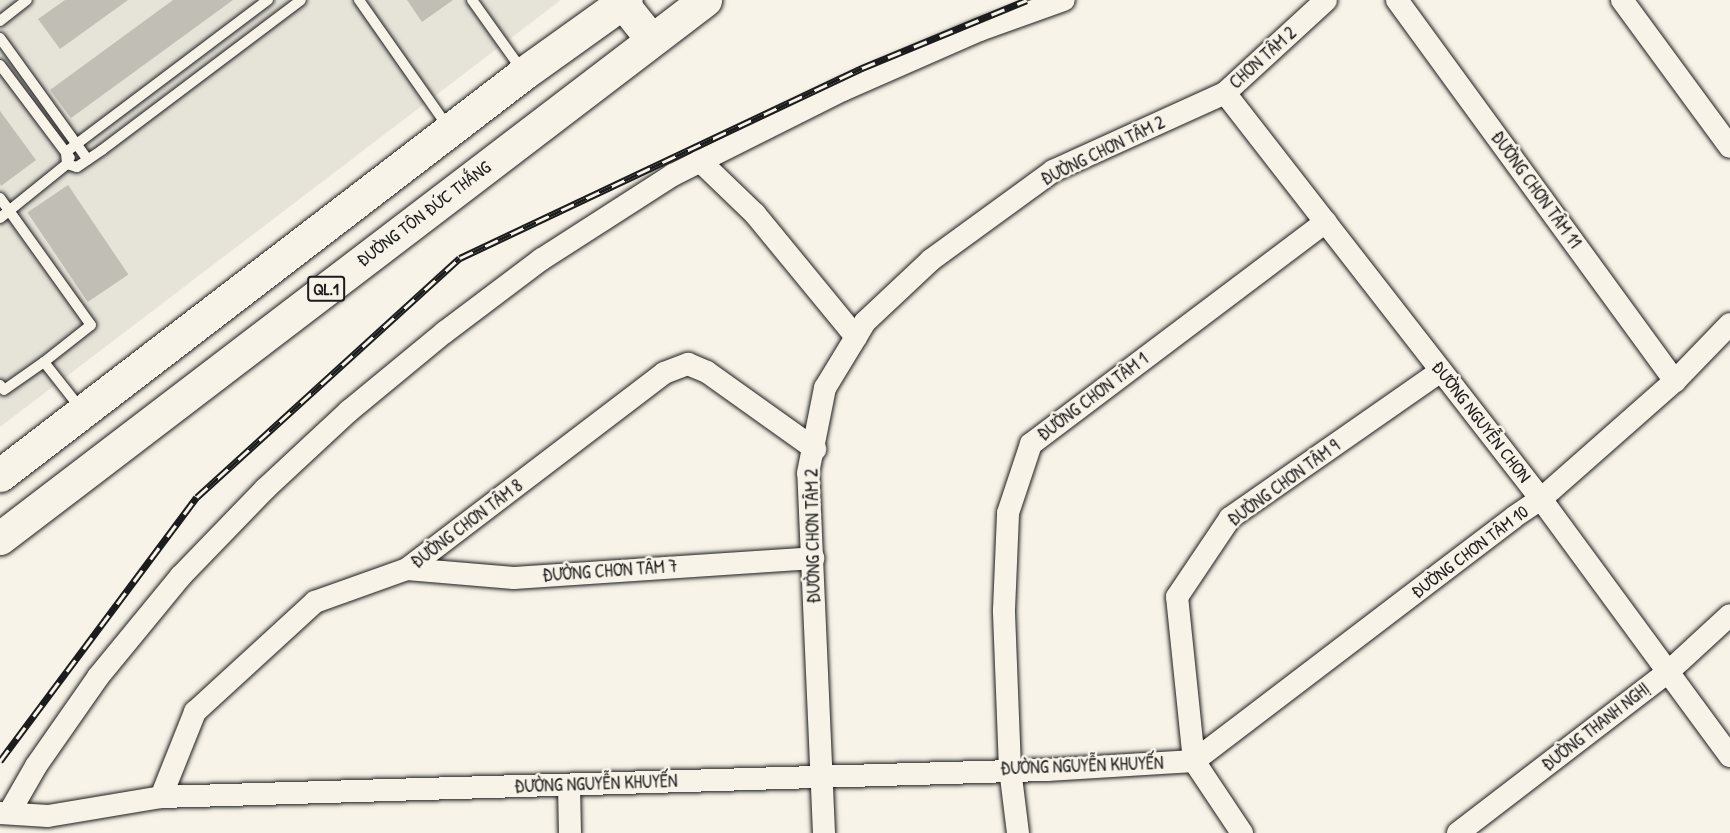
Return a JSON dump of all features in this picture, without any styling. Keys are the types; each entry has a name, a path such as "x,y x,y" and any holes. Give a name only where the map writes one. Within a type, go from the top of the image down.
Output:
{"highway":[{"name":"ĐƯỜNG TÔN ĐỨC THẮNG","path":"0,538 705,0"},
{"path":"0,475 450,129 623,1"}],"street":[{"path":"4,813 98,677 181,576 265,489 349,411 445,332 542,259 673,175 843,90 980,30 1064,0"},
{"name":"CHƠN TÂM 2","path":"1225,93 1326,0"},
{"name":"ĐƯỜNG CHƠN TÂM 11","path":"1397,0 1675,381"},
{"path":"1622,0 1730,147"},
{"path":"623,1 652,40"},
{"name":"ĐƯỜNG NGUYỄN CHƠN","path":"1225,93 1541,500 1730,756"},
{"name":"ĐƯỜNG CHƠN TÂM 2","path":"824,833 808,473 815,448 825,388 866,322 931,260 1053,171 1225,93"},
{"path":"700,161 755,214 856,337"},
{"name":"ĐƯỜNG CHƠN TÂM 1","path":"1018,833 1010,769 1004,610 1008,513 1031,444 1326,222"},
{"name":"ĐƯỜNG CHƠN TÂM 10","path":"1194,761 1505,524 1541,500 1675,381 1730,324"},
{"name":"ĐƯỜNG CHƠN TÂM 8","path":"161,797 195,712 315,602 408,569 664,373 688,364 716,378 815,448"},
{"name":"ĐƯỜNG CHƠN TÂM 9","path":"1242,833 1194,761 1177,597 1230,518 1441,371"},
{"name":"ĐƯỜNG CHƠN TÂM 7","path":"408,569 514,578 813,558"},
{"name":"ĐƯỜNG THANH NGHỊ","path":"1458,833 1668,672 1730,615"},
{"name":"ĐƯỜNG NGUYỄN KHUYẾN","path":"4,813 41,824 161,797 569,786 1010,769 1047,770 1194,761"},
{"path":"569,786 570,833"}],"lane":[{"path":"0,21 27,0"},
{"path":"0,218 70,161 77,144 268,0"},
{"path":"70,161 88,160 301,0"},
{"path":"359,0 450,129"},
{"path":"472,0 524,73"},
{"path":"0,38 88,160"},
{"path":"0,64 70,161"},
{"path":"0,198 91,325 44,362 1,390"},
{"path":"44,362 82,412"}],"shaded area":[{"path":"0,0 561,0 0,427"}],"building":[{"path":"65,0 128,0 60,49 38,19"},
{"path":"173,0 233,0 71,118 50,90"},
{"path":"407,0 453,0 422,22"},
{"path":"0,111 36,160 1,186 0,184"},
{"path":"68,185 128,275 88,302 27,212"}],"railway":[{"path":"0,761 197,497 460,258 862,68 1027,0"}]}
